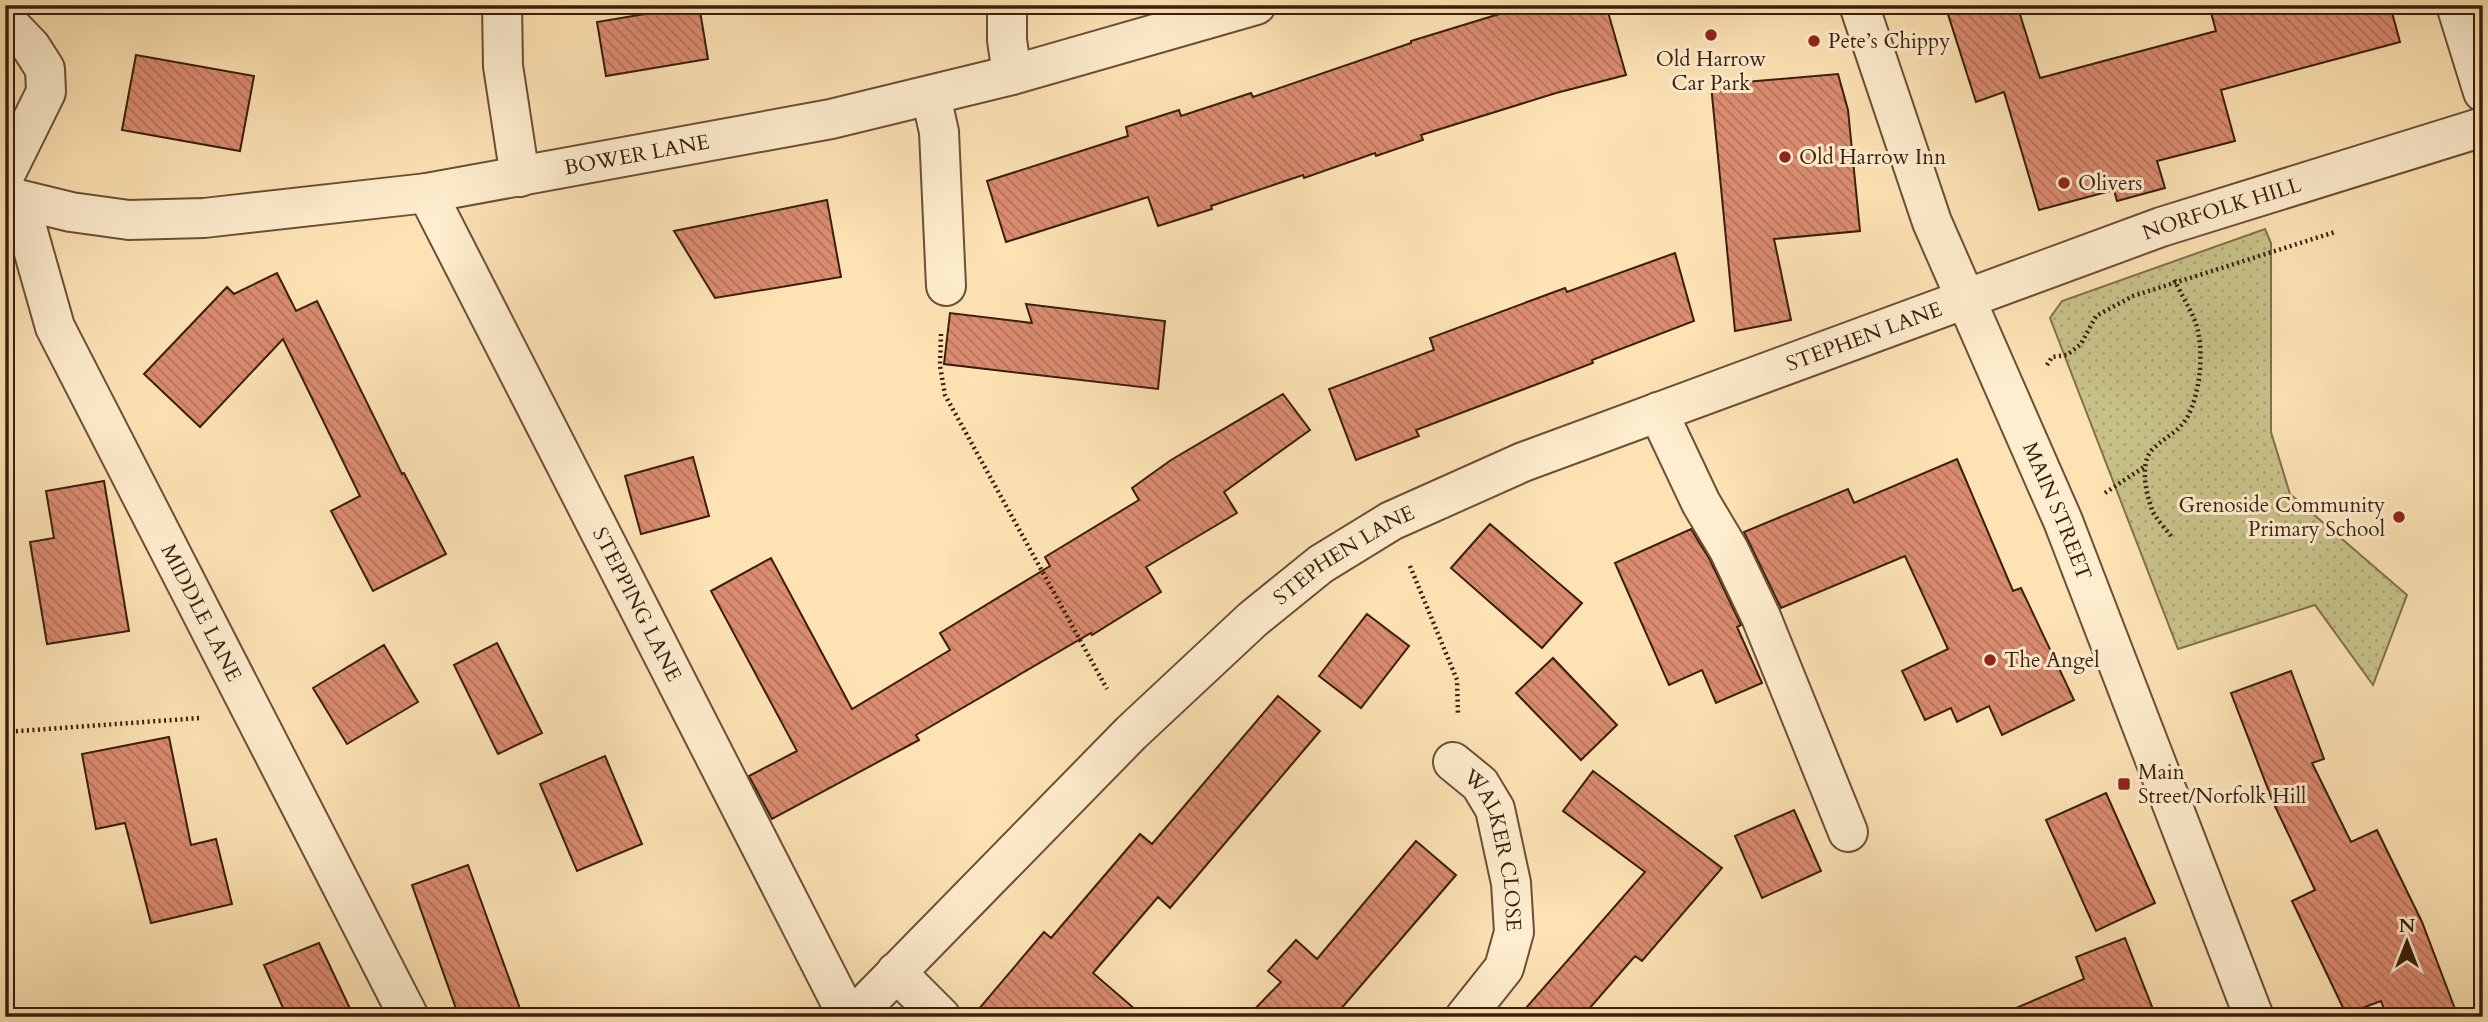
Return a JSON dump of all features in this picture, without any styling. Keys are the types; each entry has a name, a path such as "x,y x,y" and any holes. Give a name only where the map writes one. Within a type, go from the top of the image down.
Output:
{"street":[{"path":"502,5 503,65 520,177"},
{"path":"1007,5 1007,40 1012,75"},
{"name":"BOWER LANE","path":"10,190 71,212 142,220 204,218 427,193 831,119 1012,75 1256,5"},
{"name":"MAIN STREET","path":"1860,5 1932,222 2063,521 2254,1017"},
{"path":"2456,5 2483,93"},
{"path":"5,20 31,47 45,69 46,92 10,190"},
{"path":"931,96 939,132 946,285"},
{"name":"NORFOLK HILL","path":"1966,300 2161,227 2483,127"},
{"name":"MIDDLE LANE","path":"10,190 55,327 409,1017"},
{"name":"STEPPING LANE","path":"427,193 850,1017"},
{"name":"STEPHEN LANE","path":"850,1017 1131,733 1252,619 1321,564 1391,521 1523,462 1966,300"},
{"path":"1658,412 1701,503 1729,550 1761,617 1849,832"},
{"name":"WALKER CLOSE","path":"1453,762 1480,784 1495,809 1511,883 1514,932 1504,968 1465,1017"},
{"path":"896,972 941,1017"}],"path":[{"path":"2161,227 2175,281 2197,328 2199,356 2198,389 2188,416 2177,432 2151,450 2145,467 2147,491 2153,512 2171,536"},
{"path":"2010,401 2037,408 2047,396 2046,370 2052,357 2067,355 2081,344 2096,316 2106,309 2175,281 2335,232"},
{"path":"946,285 940,366 945,396 1131,733"},
{"path":"1391,521 1457,680 1458,715 1453,762"},
{"path":"5,732 255,715"}],"shaded area":[{"path":"2265,229 2271,243 2271,432 2290,494 2407,595 2373,685 2315,605 2178,649 2050,318 2062,301"}],"building":[{"path":"699,5 708,59 606,76 597,22"},
{"path":"1529,5 1606,5 1626,75 1556,93 1421,135 1423,140 1376,156 1375,153 1304,178 1303,175 1158,226 1148,197 1006,242 987,181 1128,136 1126,127 1179,110 1181,116 1251,93 1253,97 1411,41"},
{"path":"1945,5 2017,5 2040,78 2216,31 2209,5 2390,5 2400,42 2221,90 2235,141 2157,161 2165,188 2117,201 2114,190 2039,210 2004,92 1976,102"},
{"path":"136,55 254,76 240,151 122,130"},
{"name":"Old Harrow Inn","path":"1838,74 1848,110 1860,231 1774,239 1791,320 1735,331 1711,85"},
{"path":"827,200 841,277 715,298 674,231"},
{"path":"1675,253 1694,321 1592,360 1593,363 1416,430 1419,436 1356,460 1329,389 1434,350 1430,338 1565,288 1567,292"},
{"path":"277,273 296,311 317,301 402,474 404,473 446,554 373,591 331,511 360,496 283,339 200,427 144,374 227,287 234,294"},
{"path":"1026,304 1165,321 1158,389 944,364 950,313 1032,323"},
{"path":"1283,394 1310,430 1224,492 1237,513 1146,567 1161,592 1092,635 1091,633 916,735 919,740 772,819 749,776 797,751 711,591 771,558 852,709 950,650 940,633 1050,566 1045,557 1139,500 1132,488 1171,460"},
{"path":"693,457 709,516 641,534 625,476"},
{"path":"1957,459 2013,591 2021,588 2074,700 2002,735 1989,706 1957,722 1951,708 1925,720 1902,671 1948,649 1905,556 1781,608 1744,532 1848,489 1854,503"},
{"path":"104,481 129,631 47,644 30,542 54,538 46,491"},
{"path":"1490,524 1582,603 1542,648 1451,568"},
{"path":"1691,529 1710,560 1741,625 1737,627 1762,683 1716,703 1702,670 1669,685 1615,563"},
{"path":"1367,614 1409,646 1361,708 1319,676"},
{"path":"497,643 542,733 498,754 454,665"},
{"path":"384,645 418,702 347,744 313,688"},
{"path":"1553,658 1617,725 1581,760 1516,693"},
{"path":"2291,671 2324,759 2312,763 2351,842 2377,830 2422,922 2458,1017 2387,1017 2381,1001 2346,1014 2292,901 2315,890 2273,802 2231,693"},
{"path":"1278,696 1320,731 1170,908 1158,897 1093,973 1144,1017 972,1017 1044,932 1051,938 1140,834 1152,844"},
{"path":"169,737 191,845 216,839 232,904 151,923 125,823 96,829 82,754"},
{"path":"605,756 642,844 577,871 540,784"},
{"path":"1593,771 1722,868 1642,961 1635,956 1582,1017 1518,1017 1645,872 1563,811"},
{"path":"2106,793 2155,903 2096,931 2046,820"},
{"path":"1794,810 1821,871 1762,898 1735,836"},
{"path":"1416,841 1456,875 1334,1017 1247,1017 1281,982 1268,971 1296,940 1317,959"},
{"path":"468,865 523,1017 459,1017 412,885"},
{"path":"2125,938 2156,1017 1995,1017 2084,979 2076,957"},
{"path":"319,943 354,1017 287,1017 264,965"}],"place":[{"name":"Old Harrow Car Park","path":"1711,35"},
{"name":"Pete’s Chippy","path":"1814,41"},
{"name":"Old Harrow Inn","path":"1785,157"},
{"name":"Olivers","path":"2064,183"},
{"name":"Grenoside Community Primary School","path":"2399,517"},
{"name":"The Angel","path":"1990,660"},
{"name":"Main Street/Norfolk Hill","path":"2124,784"}]}
